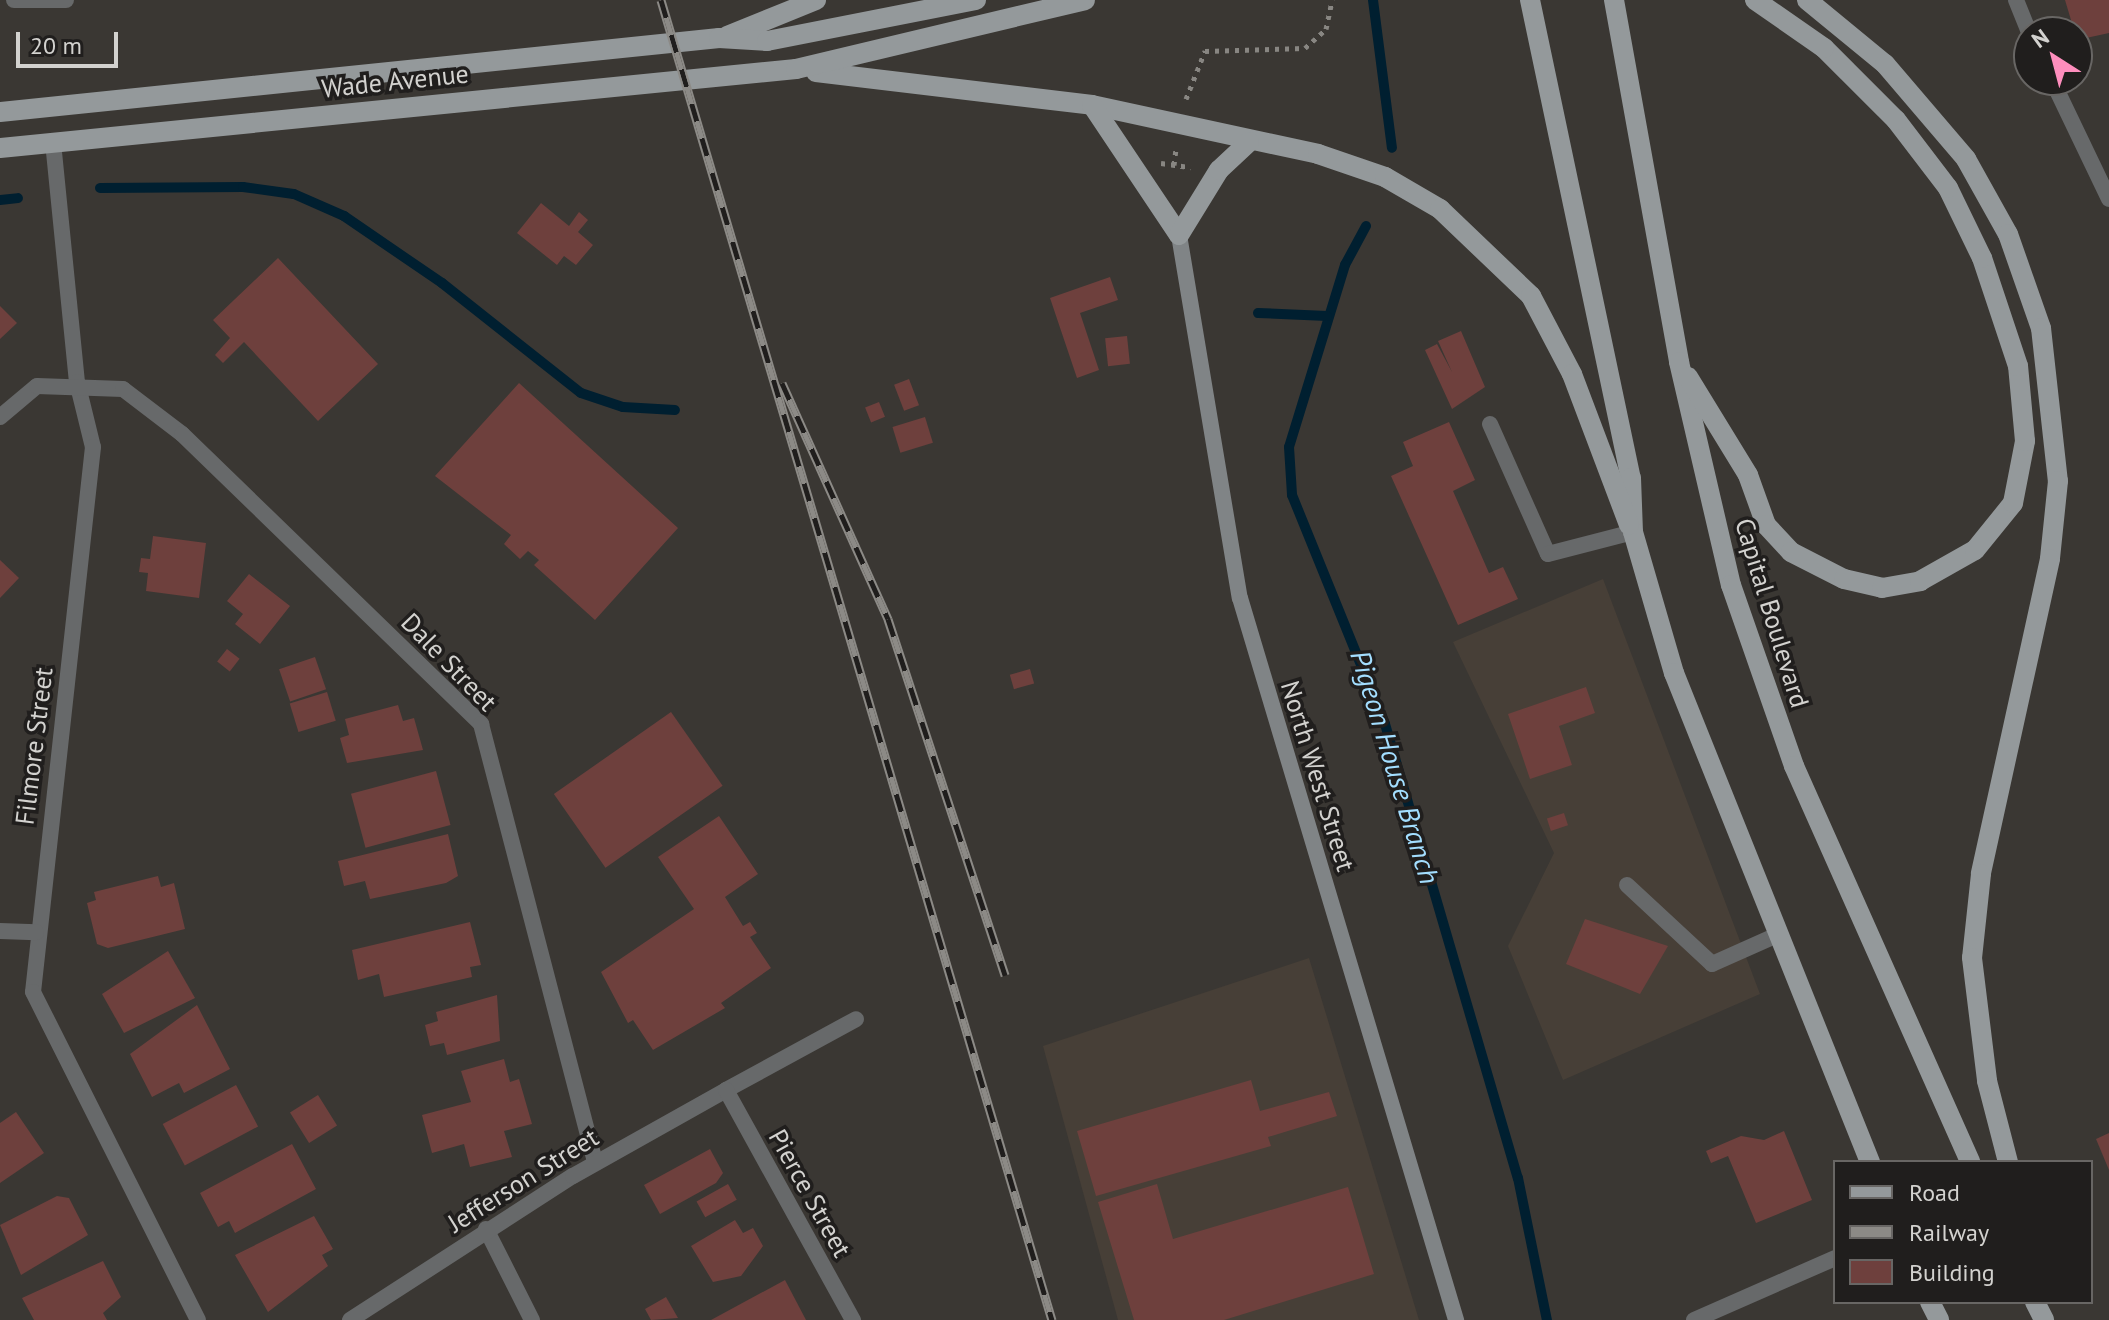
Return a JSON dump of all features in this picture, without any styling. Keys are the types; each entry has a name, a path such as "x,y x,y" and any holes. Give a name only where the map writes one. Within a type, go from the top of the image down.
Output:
{"main road":[{"path":"719,38 816,0"},
{"path":"719,38 819,34 976,0"},
{"path":"796,69 1085,0"},
{"path":"1530,0 1631,478 1633,532"},
{"name":"Capital Boulevard","path":"1614,0 1679,362 1731,585 1794,766 1969,1160"},
{"path":"1679,362 1748,475 1766,525 1816,568 1882,588 1920,581 1975,550 2013,503 2025,441 2018,366 1982,258 1948,188 1896,120 1824,48 1755,0"},
{"path":"1807,0 1885,64 1966,159 2008,234 2041,328 2056,422 2050,559 1981,874 1972,958 1987,1081 2007,1160"},
{"name":"Wade Avenue","path":"0,112 719,38"},
{"path":"796,69 1092,105 1249,142 1318,154 1385,177 1490,252 1553,331 1633,532 1674,673 1869,1160"},
{"name":"Wade Avenue","path":"0,148 796,69"},
{"path":"1092,105 1179,235 1219,170 1249,142"}],"street":[{"path":"14,0 66,0"},
{"path":"2060,96 2109,199"},
{"name":"Filmore Street","path":"53,142 77,382 93,447 31,973 39,1008 198,1320"},
{"name":"North West Street","path":"1179,235 1240,598 1456,1320"},
{"name":"Dale Street","path":"0,417 37,386 77,382 123,389 182,434 481,724 595,1162"},
{"path":"1490,424 1548,554 1633,532"},
{"path":"1627,885 1712,964 1777,935"},
{"path":"0,931 36,932"},
{"name":"Jefferson Street","path":"350,1320 486,1229 595,1162 856,1019"},
{"name":"Pierce Street","path":"726,1090 853,1320"},
{"path":"486,1229 532,1320"},
{"path":"1694,1320 1714,1316 1833,1259"}],"path":[{"path":"1183,107 1205,51 1305,48 1326,29 1332,0"},
{"path":"1131,159 1219,170"}],"shaded area":[{"path":"1603,579 1760,994 1563,1080 1508,946 1554,853 1453,642"},
{"path":"1309,958 1419,1320 1118,1320 1043,1046"}],"building":[{"path":"2065,0 2109,0 2109,33 2093,36 2093,16 2070,16"},
{"path":"541,203 569,226 579,212 588,220 578,232 593,245 576,265 564,256 557,265 517,233"},
{"path":"278,258 378,364 318,421 244,342 223,363 215,355 230,338 213,320"},
{"path":"1110,277 1118,300 1080,313 1099,370 1077,378 1050,298"},
{"path":"0,306 17,323 0,339"},
{"path":"1461,331 1485,387 1452,409 1425,350 1437,344 1452,372 1438,341"},
{"path":"1127,336 1130,364 1108,366 1105,338"},
{"path":"909,379 919,405 904,411 894,385"},
{"path":"519,383 678,528 595,620 534,565 539,560 528,551 520,559 504,544 511,535 435,476"},
{"path":"879,402 885,417 871,422 865,408"},
{"path":"925,417 933,443 900,453 892,427"},
{"path":"1449,422 1475,480 1453,491 1489,573 1503,567 1518,599 1458,625 1391,476 1413,466 1403,442"},
{"path":"153,536 206,543 199,598 146,591 148,573 139,572 141,558 150,559"},
{"path":"0,560 19,578 0,598"},
{"path":"249,574 290,606 260,644 235,624 243,614 227,601"},
{"path":"227,649 240,659 230,671 217,662"},
{"path":"315,657 326,689 290,702 279,669"},
{"path":"1030,669 1034,683 1014,689 1010,675"},
{"path":"1586,687 1595,713 1559,726 1572,765 1530,779 1508,714"},
{"path":"327,692 336,721 298,732 290,703"},
{"path":"398,705 403,721 414,718 423,750 347,763 340,738 349,735 345,719"},
{"path":"671,712 723,786 605,868 554,794"},
{"path":"436,771 450,825 365,848 351,794"},
{"path":"1564,813 1568,825 1551,831 1547,819"},
{"path":"719,816 758,874 725,897 743,926 750,922 757,933 750,937 771,968 721,1003 725,1008 653,1050 633,1020 628,1023 601,972 694,909 658,857"},
{"path":"448,834 458,876 446,883 370,899 365,881 344,886 338,861"},
{"path":"158,876 161,887 174,883 185,929 108,948 97,944 87,903 96,900 94,892"},
{"path":"1585,919 1668,946 1640,994 1566,964"},
{"path":"470,922 481,965 470,967 472,977 384,997 379,974 358,980 352,950"},
{"path":"168,951 195,998 124,1033 102,994"},
{"path":"497,995 500,1041 447,1055 444,1043 430,1046 425,1025 438,1021 436,1012"},
{"path":"197,1005 230,1069 184,1093 179,1083 152,1097 130,1054"},
{"path":"504,1059 510,1082 519,1079 532,1124 504,1131 512,1157 470,1167 464,1144 432,1153 422,1115 471,1102 461,1071"},
{"path":"1251,1080 1260,1111 1329,1092 1337,1116 1268,1137 1271,1146 1096,1196 1077,1131"},
{"path":"236,1085 258,1126 185,1165 163,1124"},
{"path":"318,1095 337,1126 309,1143 290,1112"},
{"path":"16,1112 44,1153 0,1183 0,1123"},
{"path":"1784,1131 1812,1200 1756,1223 1728,1156 1711,1163 1706,1151 1741,1136 1764,1140"},
{"path":"2109,1133 2109,1170 2096,1139"},
{"path":"292,1144 316,1189 235,1233 229,1221 218,1227 200,1193"},
{"path":"710,1149 723,1173 716,1183 660,1214 644,1185"},
{"path":"728,1184 737,1200 705,1217 697,1201"},
{"path":"1157,1184 1173,1239 1348,1187 1374,1274 1224,1320 1134,1320 1098,1202"},
{"path":"57,1196 69,1198 88,1235 21,1275 0,1225"},
{"path":"314,1216 333,1249 322,1255 328,1266 268,1312 235,1255"},
{"path":"735,1220 743,1233 753,1228 763,1246 741,1276 713,1282 691,1246"},
{"path":"103,1261 121,1297 103,1313 107,1320 34,1320 22,1298"},
{"path":"785,1280 806,1320 711,1320"},
{"path":"666,1297 678,1318 651,1320 645,1309"}],"waterway":[{"name":"Pigeon House Branch","path":"1373,0 1392,148"},
{"path":"100,188 243,187 294,194 344,216 442,283 581,393 623,407 675,410"},
{"path":"0,200 18,198"},
{"name":"Pigeon House Branch","path":"1366,226 1345,265 1289,447 1292,495 1385,724 1518,1178 1547,1320"},
{"path":"1258,313 1327,316"}],"railway":[{"path":"661,0 1052,1320"},
{"path":"782,383 888,619 1005,975"}]}
